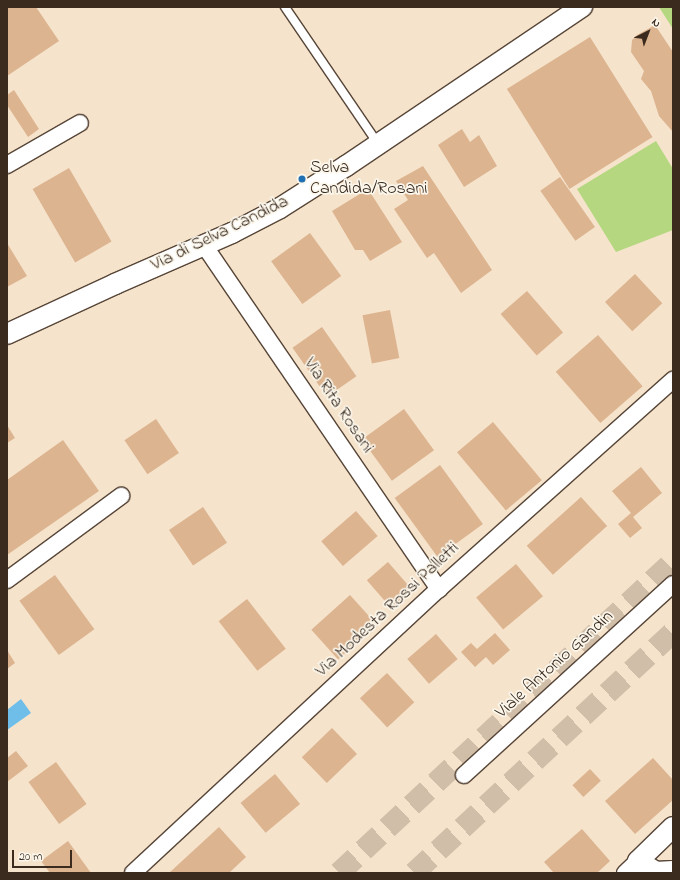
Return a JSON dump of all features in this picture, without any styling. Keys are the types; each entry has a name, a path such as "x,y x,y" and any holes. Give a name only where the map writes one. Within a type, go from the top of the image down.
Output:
{"street":[{"name":"Via di Selva Candida","path":"7,334 204,245 280,208 346,166 582,7"},
{"path":"7,165 80,123"},
{"name":"Via Rita Rosani","path":"204,245 439,589"},
{"name":"Via Modesta Rossi Palletti","path":"133,873 439,589 673,380"},
{"path":"7,580 121,496"},
{"name":"Viale Antonio Gandin","path":"464,775 673,584"},
{"path":"632,867 673,827"},
{"path":"632,867 656,872 673,871"}],"lane":[{"path":"285,7 378,144"}],"green space":[{"path":"659,7 673,7 673,29"},
{"path":"656,141 673,169 673,230 616,252 577,189"}],"water":[{"path":"21,699 31,713 7,730 7,710"}],"building":[{"path":"7,7 36,7 59,41 7,76"},
{"path":"655,25 673,52 673,132 659,116 651,91 641,79 644,71 631,52 632,40 637,35"},
{"path":"590,37 653,137 569,189 507,89"},
{"path":"14,90 39,129 28,137 7,105 7,95"},
{"path":"462,129 470,142 479,135 497,166 464,187 438,145"},
{"path":"423,166 492,270 461,293 434,253 427,258 394,209 408,200 396,181"},
{"path":"69,168 112,242 75,263 33,189"},
{"path":"560,177 595,227 575,241 540,191"},
{"path":"368,189 402,242 370,261 363,250 355,250 332,211"},
{"path":"310,233 341,276 302,304 271,261"},
{"path":"7,243 27,276 7,287"},
{"path":"635,274 662,303 632,331 605,302"},
{"path":"527,291 563,333 537,355 501,314"},
{"path":"390,310 399,358 372,363 363,315"},
{"path":"322,327 356,376 327,397 293,348"},
{"path":"598,335 643,386 600,423 556,372"},
{"path":"404,409 434,450 392,481 362,440"},
{"path":"156,419 179,453 147,474 124,440"},
{"path":"493,422 542,480 506,510 457,452"},
{"path":"7,425 15,438 7,443"},
{"path":"63,440 99,491 7,555 7,480"},
{"path":"440,465 483,524 438,557 395,498"},
{"path":"641,467 662,493 633,517 642,528 630,538 618,524 631,513 612,491"},
{"path":"581,497 607,526 553,575 527,546"},
{"path":"203,507 227,543 193,566 169,530"},
{"path":"356,511 378,536 343,566 321,541"},
{"path":"388,562 413,591 392,609 367,580"},
{"path":"516,564 543,596 503,630 476,597"},
{"path":"55,575 94,629 59,655 19,601"},
{"path":"350,595 377,625 338,660 311,630"},
{"path":"247,599 286,649 257,671 219,621"},
{"path":"495,633 510,650 493,665 486,657 475,667 461,652 471,643 477,649"},
{"path":"436,634 458,659 429,684 407,659"},
{"path":"7,650 15,663 7,669"},
{"path":"387,673 414,702 387,727 360,698"},
{"path":"332,728 357,754 327,783 302,757"},
{"path":"16,751 28,766 7,782 7,758"},
{"path":"653,758 673,780 673,800 635,834 605,801"},
{"path":"56,762 87,804 59,824 28,782"},
{"path":"590,769 601,781 583,797 572,785"},
{"path":"275,774 300,804 266,833 241,803"},
{"path":"219,827 246,857 229,873 169,873"},
{"path":"582,829 610,861 597,873 554,873 544,862"},
{"path":"68,841 91,873 50,873 41,861"}],"tunnel":[{"path":"339,873 673,562"},
{"path":"414,873 673,632"}],"place":[{"name":"Selva Candida/Rosani","path":"302,179"}]}
